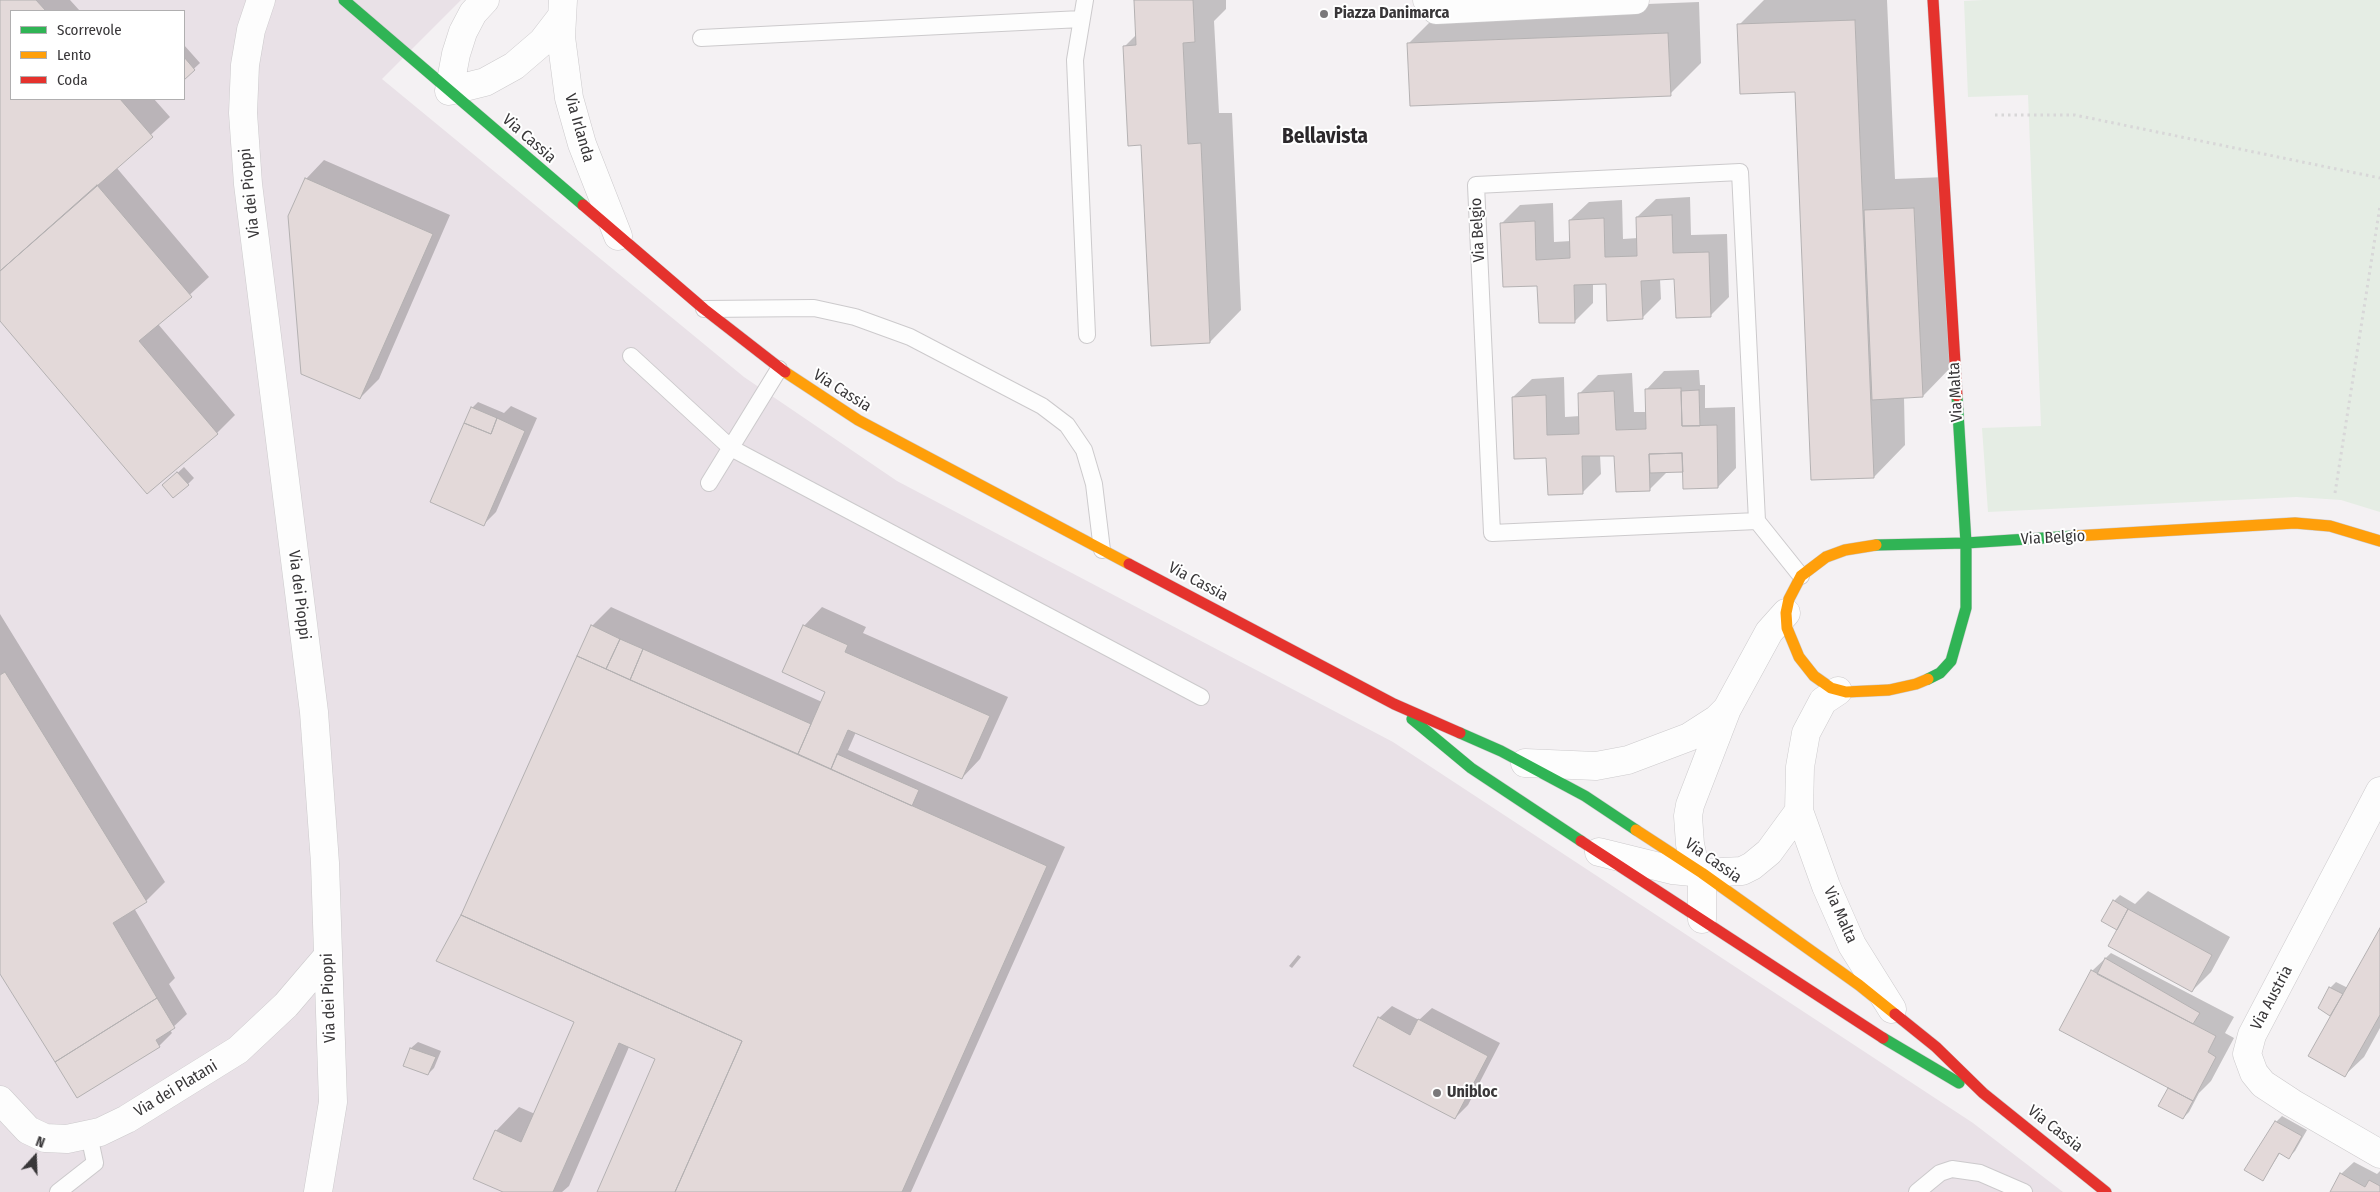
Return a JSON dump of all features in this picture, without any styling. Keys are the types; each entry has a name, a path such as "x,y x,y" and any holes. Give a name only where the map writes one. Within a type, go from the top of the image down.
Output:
{"main road":[{"name":"Via Cassia","path":"344,0 704,309 779,369 858,420 904,446 1394,704 1525,763 1585,796 1702,873 1821,957 1936,1047 1983,1093 2106,1192"},
{"name":"Via Malta","path":"1801,576 1793,589 1786,613 1787,628 1799,657 1814,676 1838,691 1858,693 1904,687 1940,673 1951,661 1961,636 1966,608 1966,543 1933,0"},
{"name":"Via Belgio","path":"1801,576 1826,557 1858,547 1966,543 2287,524 2330,526 2380,541"},
{"name":"Via Cassia","path":"1394,704 1470,768 1914,1058 1945,1076 1983,1093"}],"street":[{"name":"Via dei Pioppi","path":"261,0 251,30 245,66 243,113 247,175 314,712 325,863 333,1102 318,1192"},
{"path":"448,91 463,32 473,14 485,0"},
{"path":"1427,0 1436,10 1634,0"},
{"name":"Via Irlanda","path":"448,91 485,82 514,66 542,42 563,8"},
{"name":"Via Irlanda","path":"563,8 564,64 569,98 582,144 618,236"},
{"name":"Via Malta","path":"1702,920 1702,873 1693,858 1688,816 1694,789 1727,709 1766,638 1786,613"},
{"name":"Via Malta","path":"1838,691 1829,696 1818,708 1806,733 1800,767 1799,811 1826,886 1852,945 1894,1013"},
{"name":"Via Malta","path":"1525,763 1596,766 1628,760 1689,738 1717,719 1727,709"},
{"name":"Via Austria","path":"2380,791 2252,1034 2246,1054 2251,1069 2263,1084 2380,1154"},
{"path":"1599,852 1672,870 1702,873 1732,872 1752,866 1769,852 1799,811"},
{"name":"Via dei Platani","path":"0,1100 20,1123 36,1135 56,1140 88,1135 126,1120 238,1050 277,1015 327,957"}],"lane":[{"path":"1085,0 1075,60 1087,335"},
{"path":"701,38 1081,19"},
{"name":"Via Belgio","path":"1740,172 1757,521 1492,533 1476,185 1740,172"},
{"path":"704,309 814,308 855,317 910,337 1042,406 1067,425 1084,450 1094,484 1102,550"},
{"path":"631,356 730,448 1201,697"},
{"path":"709,483 779,369"},
{"path":"1757,521 1801,576"},
{"path":"58,1192 95,1163 88,1135"},
{"path":"1917,1192 1940,1172 1952,1168 1980,1172 2024,1192"}],"path":[{"path":"1995,115 2076,115 2380,178"},
{"path":"2330,526 2380,206"}],"shaded area":[{"path":"0,0 461,0 382,79 744,377 897,481 1393,742 1973,1123 2063,1192 0,1192"},
{"path":"2380,0 2380,512 2341,500 2296,497 1988,512 1982,428 2041,426 2028,95 1968,97 1964,1"}],"building":[{"path":"0,0 36,0 45,10 10,10 10,100 121,100 153,137 0,271"},
{"path":"1134,0 1193,0 1195,42 1183,43 1188,144 1201,143 1210,343 1151,346 1141,145 1128,146 1123,46 1136,45"},
{"path":"1855,20 1874,478 1811,480 1795,92 1740,94 1737,24"},
{"path":"1668,33 1671,96 1410,106 1407,43"},
{"path":"185,58 195,70 185,79"},
{"path":"305,178 433,234 360,399 301,374 288,216"},
{"path":"97,185 192,297 139,341 218,434 147,494 0,321 0,271"},
{"path":"1914,208 1923,397 1872,400 1864,210"},
{"path":"1672,215 1673,253 1709,252 1711,317 1676,318 1674,279 1641,281 1643,319 1607,321 1606,284 1574,285 1575,323 1539,323 1537,286 1503,287 1500,223 1535,221 1536,260 1570,258 1569,220 1604,218 1605,257 1637,256 1636,217"},
{"path":"1681,388 1682,426 1717,425 1718,488 1683,489 1682,453 1649,454 1650,491 1616,492 1614,456 1582,456 1583,494 1548,495 1546,458 1514,459 1512,397 1546,395 1547,435 1579,434 1578,393 1614,391 1616,430 1646,429 1645,389"},
{"path":"1699,390 1700,426 1682,426 1681,391"},
{"path":"471,407 497,418 491,434 464,423"},
{"path":"497,418 525,431 484,526 430,502 464,423 491,434"},
{"path":"1682,453 1683,472 1650,473 1649,454"},
{"path":"177,472 189,485 173,498 162,485"},
{"path":"591,625 620,639 606,669 577,656"},
{"path":"803,625 848,645 845,652 990,716 962,779 848,730 831,769 798,754 825,692 782,672"},
{"path":"620,639 643,649 630,680 606,669"},
{"path":"643,649 811,724 798,754 630,680"},
{"path":"577,656 1047,866 902,1192 675,1192 742,1041 461,915"},
{"path":"5,672 147,902 113,923 157,998 55,1062 0,974 0,675"},
{"path":"837,754 919,790 912,806 831,769"},
{"path":"2113,900 2128,909 2117,930 2101,921"},
{"path":"2128,909 2212,955 2192,992 2108,946"},
{"path":"461,915 742,1041 675,1192 597,1192 655,1059 619,1043 553,1192 503,1192 473,1179 495,1130 521,1142 574,1022 436,961"},
{"path":"2380,928 2380,1015 2345,1077 2308,1056"},
{"path":"2105,958 2200,1013 2193,1024 2097,974"},
{"path":"2091,970 2216,1036 2208,1052 2216,1057 2193,1101 2059,1030"},
{"path":"2329,987 2343,994 2330,1016 2318,1008"},
{"path":"157,998 175,1028 156,1040 160,1047 77,1098 55,1062"},
{"name":"Unibloc","path":"1378,1017 1410,1035 1418,1019 1488,1056 1455,1119 1353,1066"},
{"path":"410,1048 436,1057 428,1075 403,1066"},
{"path":"2168,1088 2193,1101 2183,1119 2158,1106"},
{"path":"2275,1121 2302,1136 2289,1159 2279,1153 2263,1181 2244,1170"},
{"path":"2340,1173 2365,1187 2369,1180 2380,1186 2380,1192 2330,1192"}],"traffic: fast":[{"path":"344,0 583,205"},
{"path":"1928,679 1940,673 1951,661 1966,608 1966,543 1957,396"},
{"path":"1876,545 1966,543 2074,536"},
{"path":"1412,719 1471,768 1581,841"},
{"path":"1460,733 1501,751 1585,796 1636,830"},
{"path":"1883,1038 1959,1083"}],"traffic: slow":[{"path":"785,372 858,420 1129,564"},
{"path":"2074,536 2295,523 2330,526 2380,541"},
{"path":"1876,545 1845,550 1826,557 1801,576 1789,599 1786,613 1787,628 1799,657 1814,676 1831,688 1846,692 1889,690 1916,684 1928,679"},
{"path":"1636,830 1702,873 1859,985 1895,1014"}],"traffic: jam":[{"path":"1933,0 1957,396"},
{"path":"583,205 704,309 785,372"},
{"path":"1129,564 1394,704 1460,733"},
{"path":"1581,841 1883,1038"},
{"path":"1895,1014 1936,1047 1983,1093 2106,1192"}],"place":[{"name":"Piazza Danimarca","path":"1324,14"},
{"name":"Unibloc","path":"1437,1093"}],"district":[{"name":"Bellavista","path":"1325,137"}]}
